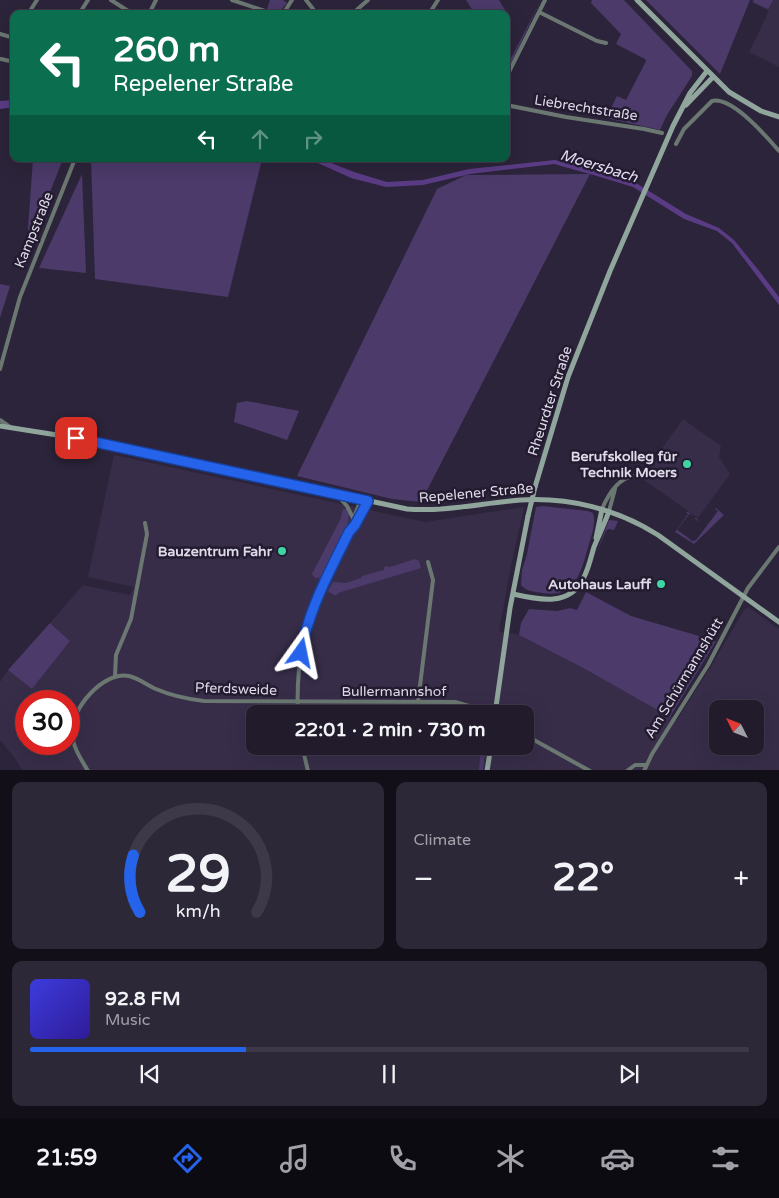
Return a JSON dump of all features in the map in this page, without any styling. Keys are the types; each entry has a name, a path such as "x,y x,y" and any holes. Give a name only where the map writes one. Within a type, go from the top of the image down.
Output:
{"main road":[{"path":"637,0 729,92 749,105 779,117"},
{"name":"Rheurdter Straße","path":"496,705 513,594 528,516 555,418 571,370 639,203 690,93 706,71"},
{"name":"Rheurdter Straße","path":"681,111 713,77"},
{"name":"Repelener Straße","path":"0,426 76,438 407,509 428,510 520,500 545,499 575,502 609,511 640,523 779,622"},
{"path":"595,546 602,509"},
{"path":"513,594 536,599 555,599 568,596 573,592 581,582 609,511"},
{"path":"487,770 490,755"}],"street":[{"path":"111,0 127,10"},
{"path":"232,0 262,10"},
{"path":"359,0 363,5"},
{"path":"357,10 368,0"},
{"path":"510,66 545,0"},
{"path":"539,12 597,41 606,43"},
{"path":"676,144 684,129 712,101 716,100 724,102 762,131 779,151"},
{"name":"Liebrechtstraße","path":"510,107 662,133"},
{"name":"Kampstraße","path":"0,369 20,296 73,162"},
{"path":"0,420 10,427"},
{"path":"602,509 615,487 626,478 634,476"},
{"path":"609,511 615,487"},
{"path":"336,494 347,506 353,518"},
{"path":"297,705 298,667 304,636 317,600 349,532 361,500"},
{"path":"349,532 368,501"},
{"path":"88,770 73,742 74,718 97,687 115,676 116,655 131,620 147,534 145,523"},
{"path":"744,597 748,588 779,547"},
{"path":"418,702 433,580 428,562"},
{"name":"Am Schürmannshütt","path":"644,770 708,665 744,597"},
{"name":"Pferdsweide","path":"115,676 129,676 168,695 186,699 204,701 297,702"},
{"name":"Bullermannshof","path":"297,702 454,702 465,705"},
{"path":"534,740 590,770"},
{"path":"304,755 308,770"},
{"path":"627,770 635,765 646,765"}],"shaded area":[{"path":"270,0 283,0 287,3 281,10 267,9"},
{"path":"466,0 499,0 505,10 472,10"},
{"path":"592,0 624,0 692,71 692,76 667,115 660,130 606,118 617,96 626,100 646,61 616,44 621,34 591,3"},
{"path":"646,0 750,0 720,74"},
{"path":"753,0 779,0 779,67 749,52 769,11 752,2"},
{"path":"754,0 773,0 768,9 753,2"},
{"path":"540,2 510,66 510,60"},
{"path":"10,100 10,108 0,109 0,101"},
{"name":"Moersbach","path":"555,160 598,171 636,183 686,214 719,228 734,240 760,272 779,297 779,305 732,243 717,231 684,219 633,187 597,176 554,164 470,174 423,185 386,187 351,178 316,162 329,162 387,182 423,180 469,169"},
{"path":"33,162 62,162 30,243 28,228"},
{"path":"91,162 261,162 228,297 95,279"},
{"path":"82,174 86,273 39,268"},
{"path":"590,174 421,502 392,499 297,476 437,189 466,175"},
{"path":"0,284 10,286 0,318"},
{"path":"247,401 299,411 287,440 234,422 237,403"},
{"name":"Berufskolleg für Technik Moers","path":"683,419 721,446 719,457 730,474 698,518 644,480 637,479 646,471"},
{"path":"114,455 425,522 524,507 499,631 519,635 677,720 744,610 748,607 779,629 779,770 22,770 0,740 0,682 8,670 32,689 70,641 50,623 83,585 130,595 134,587 88,577"},
{"path":"536,507 588,511 593,513 594,517 592,534 578,577 568,588 553,594 530,591 521,585 522,570"},
{"path":"716,508 724,515 694,544 675,532 688,514 686,512 692,515 689,514 677,530 692,541 696,540 718,511"},
{"path":"343,509 346,509 349,514 348,523 324,577 315,578 312,574 341,518"},
{"path":"609,520 618,521 614,530 608,529 606,531 596,554"},
{"path":"415,559 419,561 421,568 338,593 337,595 328,591 333,582 346,583 384,570 385,566 390,567"},
{"path":"586,592 631,616 716,641 670,717 585,669 519,635 521,623 529,609 557,611 570,608 577,610"},
{"path":"50,623 70,641 32,689 8,670"},
{"path":"480,755 485,755 483,770 479,770"}],"place":[{"name":"Berufskolleg für Technik Moers","path":"687,464"},
{"name":"Bauzentrum Fahr","path":"282,551"},
{"name":"Autohaus Lauff","path":"661,584"}],"route":[{"path":"76,438 368,501 349,532 317,600 304,636 301,653"}]}
